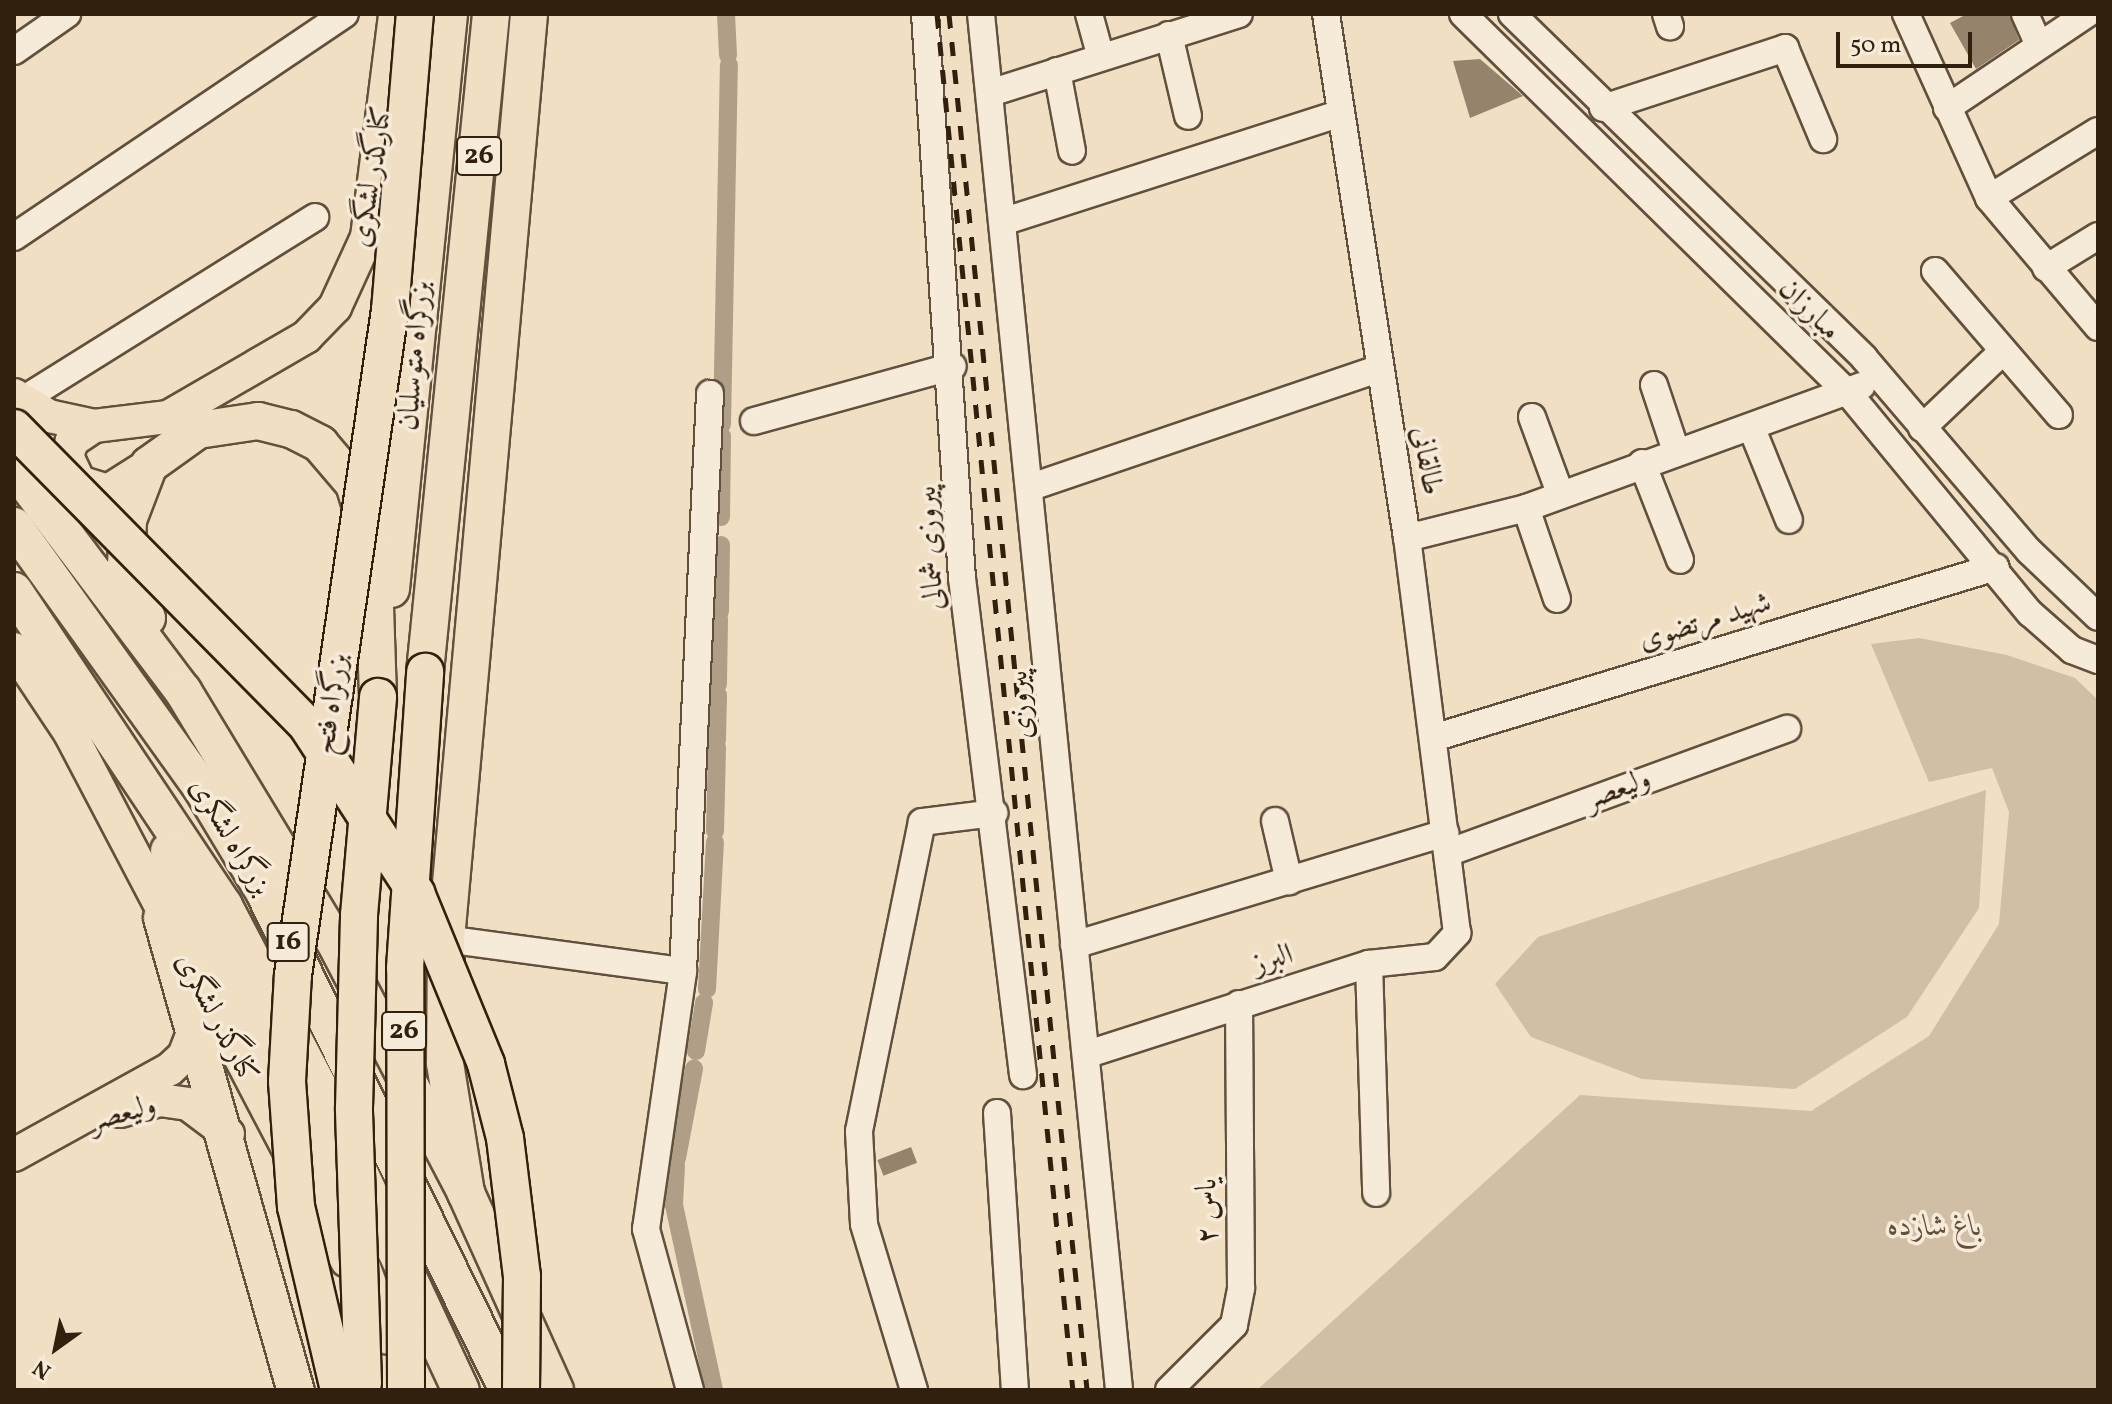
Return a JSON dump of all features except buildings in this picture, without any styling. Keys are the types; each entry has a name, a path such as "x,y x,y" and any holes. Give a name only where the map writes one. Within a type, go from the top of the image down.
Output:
{"highway":[{"name":"بزرگراه فتح","path":"355,1388 296,1207 290,1036 390,310 415,14"},
{"name":"بزرگراه متوسلیان","path":"378,697 449,14"},
{"name":"بزرگراه متوسلیان","path":"406,1390 405,998 425,672 491,14"},
{"path":"466,1193 445,1063 446,939 529,14"},
{"path":"16,408 306,724 416,893 477,1038 505,1138 522,1276 521,1390"},
{"path":"183,691 126,566 128,520 149,465 198,430 258,421 291,429 339,462 354,484 373,546 378,697"},
{"path":"14,467 183,691 335,942 466,1193 555,1390"},
{"name":"بزرگراه لشگری","path":"14,526 201,787 263,890 508,1390"},
{"name":"بزرگراه لشگری","path":"14,591 131,762 224,906 325,1099 461,1390"},
{"name":"26","path":"355,1388 354,1108 359,915 378,697"},
{"path":"131,762 209,945 334,1192 387,1335"},
{"path":"162,918 228,1134 296,1390"}],"main road":[{"name":"کنارگذر لشگری","path":"16,408 94,426 168,417 283,355 335,307 367,237 395,14"},
{"path":"94,426 72,441 67,456 79,482 108,491 149,465"},
{"name":"کنارگذر لشگری","path":"14,649 70,733 162,918 415,1390"},
{"name":"ولیعصر","path":"14,1155 170,1069 184,1056 195,1027"},
{"name":"ولیعصر","path":"57,1133 160,1100 188,1104 228,1134"}],"street":[{"path":"14,51 67,14"},
{"path":"14,237 345,14"},
{"name":"پیروزی شمالی","path":"925,14 953,366 962,578 994,813 1023,1075"},
{"name":"پیروزی","path":"981,14 1034,486 1074,945 1088,1054 1119,1390"},
{"path":"1089,14 1100,54"},
{"path":"990,93 1100,54 1169,35 1194,20 1239,14"},
{"name":"طالقانی","path":"1326,14 1378,369 1407,538 1457,919"},
{"name":"مبارزان","path":"1463,14 1850,395 1996,567 2030,613 2072,650 2098,660"},
{"name":"مبارزان","path":"1512,14 1603,108 1876,373 2029,551 2098,617"},
{"path":"1906,14 1989,198 2098,327"},
{"path":"2025,14 2038,43"},
{"path":"1947,108 2038,43 2087,14"},
{"path":"1169,35 1188,116"},
{"path":"1603,108 1785,48 1823,139"},
{"path":"1057,71 1072,151"},
{"path":"1005,221 1341,113"},
{"path":"1989,198 2098,131"},
{"path":"16,408 315,217"},
{"path":"2046,268 2098,236"},
{"path":"1935,271 2059,415"},
{"path":"1922,428 2002,352"},
{"path":"754,421 953,366"},
{"path":"1034,486 1378,369"},
{"path":"1407,538 1526,508 1676,451 1850,395 1876,373"},
{"path":"1654,385 1676,451"},
{"path":"690,1390 646,1229 683,971 710,394"},
{"path":"1532,417 1560,493"},
{"path":"1752,429 1789,520"},
{"path":"1642,463 1680,560"},
{"path":"1526,508 1557,599"},
{"name":"شهید مرتضوی","path":"1433,738 1996,567"},
{"name":"ولیعصر","path":"1074,945 1289,881 1448,843 1787,729"},
{"path":"914,1390 864,1224 859,1131 921,825 994,813"},
{"path":"1275,821 1289,881"},
{"name":"البرز","path":"1088,1054 1369,964 1435,957 1452,943 1457,919"},
{"path":"446,939 683,971"},
{"path":"1369,964 1376,1193"},
{"name":"یاس ۲","path":"1169,1390 1234,1325 1241,1288 1239,1004"},
{"path":"997,1113 1015,1390"}],"green space":[{"name":"باغ شازده","path":"1919,638 2007,655 2075,678 2098,700 2098,1390 1257,1390 1580,1095 1811,1111 1929,1036 1999,924 2009,812 1992,768 1929,782 1871,644"},
{"path":"1986,790 1979,908 1907,1017 1795,1089 1642,1079 1531,1037 1495,984 1538,937"}],"waterway":[{"path":"726,14 728,55"},
{"path":"722,424 729,65"},
{"path":"721,517 722,436"},
{"path":"720,611 721,545"},
{"path":"718,684 719,619"},
{"path":"717,740 718,695"},
{"path":"715,831 717,748"},
{"path":"707,989 715,842"},
{"path":"696,1051 704,1003"},
{"path":"677,1158 694,1069"},
{"path":"676,1165 674,1205 714,1390"}],"railway":[{"path":"937,14 1073,1390"},
{"path":"949,14 1087,1390"}]}
